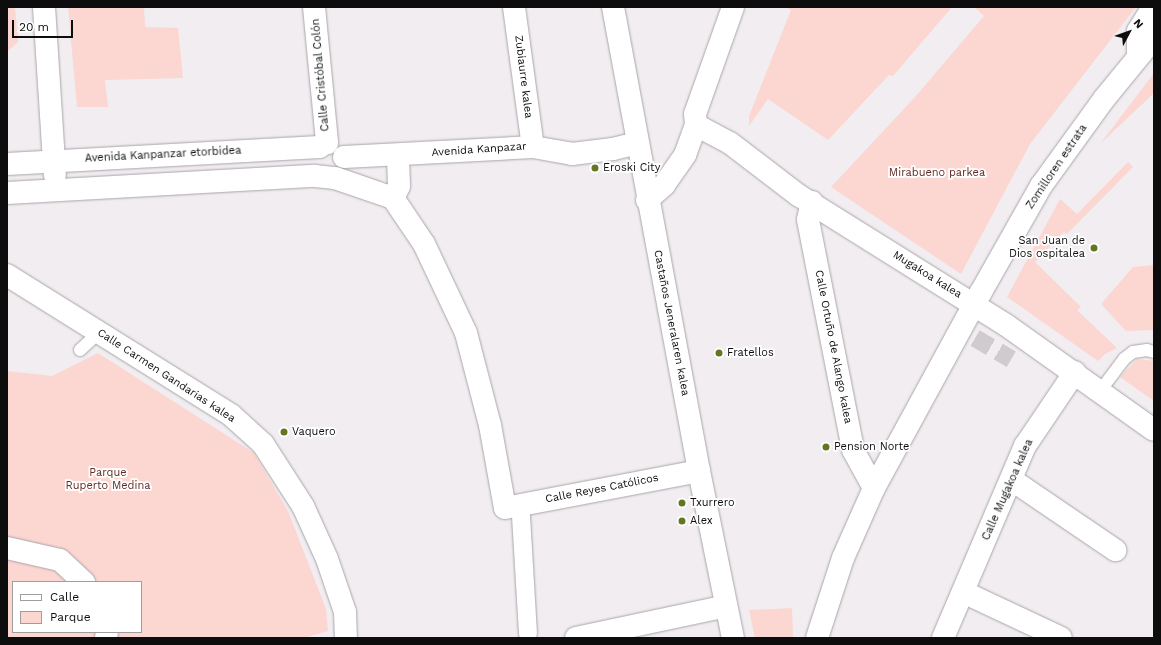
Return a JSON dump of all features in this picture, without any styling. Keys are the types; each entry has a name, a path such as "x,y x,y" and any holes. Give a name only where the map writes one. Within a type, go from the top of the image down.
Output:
{"street":[{"path":"44,7 57,190"},
{"name":"Calle Cristóbal Colón","path":"314,7 325,161"},
{"name":"Zubiaurre kalea","path":"514,7 533,147"},
{"name":"Castaños Jeneralaren kalea","path":"612,7 647,200 733,638"},
{"path":"647,200 664,185 685,155 696,125 695,114 733,7"},
{"path":"1138,56 1138,31 1153,7"},
{"name":"Zomilloren estrata","path":"817,638 843,558 874,488 1041,186 1138,56 1154,38"},
{"name":"Mugakoa kalea","path":"696,125 730,143 812,202 975,305 1075,372 1154,430"},
{"name":"Avenida Kanpazar","path":"325,161 331,170 338,167 344,157 398,156 533,147 572,154 613,149 637,143"},
{"path":"393,198 399,186 398,156"},
{"name":"Avenida Kanpanzar etorbidea","path":"7,164 54,160 325,161"},
{"path":"11,193 296,176 325,161 393,198 424,244 466,333 513,512 528,634"},
{"name":"Calle Ortuño de Alango kalea","path":"812,202 808,220 853,450 874,488"},
{"name":"Calle Carmen Gandarias kalea","path":"7,275 231,415 263,444 303,506 327,559 345,612 346,638"},
{"name":"Calle Mugakoa kalea","path":"943,638 1012,480 1025,446 1075,372"},
{"name":"Calle Reyes Católicos","path":"513,512 699,471"},
{"path":"1012,480 1115,550"},
{"path":"7,548 60,560 83,581"},
{"path":"963,592 1061,638"},
{"path":"576,638 726,606"}],"lane":[{"path":"80,350 99,332"},
{"path":"1100,391 1124,359 1133,352 1147,350 1154,352"}],"green space":[{"path":"7,7 15,7 18,42 7,52"},
{"path":"68,7 144,7 145,27 178,28 183,78 105,80 108,107 77,107"},
{"path":"785,7 952,7 893,76 889,75 828,140 768,99 749,126 749,116 791,10"},
{"name":"Mirabueno parkea","path":"974,7 1136,7 1030,144 961,274 831,187 916,96 984,16"},
{"path":"1154,73 1154,93 1100,144"},
{"path":"1128,162 1133,167 1067,234 1064,232 1035,262 1081,307 1077,310 1117,348 1105,354 1098,361 1007,297 1060,199 1077,214"},
{"path":"1154,265 1154,330 1126,331 1101,304 1133,267"},
{"name":"Parque Ruperto Medina","path":"98,353 254,453 288,511 326,609 328,631 304,638 7,638 7,371 52,376"},
{"path":"1137,359 1154,361 1154,401 1120,377"},
{"path":"792,608 793,638 755,638 749,610"}],"tunnel":[{"path":"975,338 1011,359"}],"place":[{"name":"Eroski City","path":"595,168"},
{"name":"San Juan de Dios ospitalea","path":"1094,248"},
{"name":"Fratellos","path":"719,353"},
{"name":"Vaquero","path":"284,432"},
{"name":"Pension Norte","path":"826,447"},
{"name":"Txurrero","path":"682,503"},
{"name":"Alex","path":"682,521"}]}
